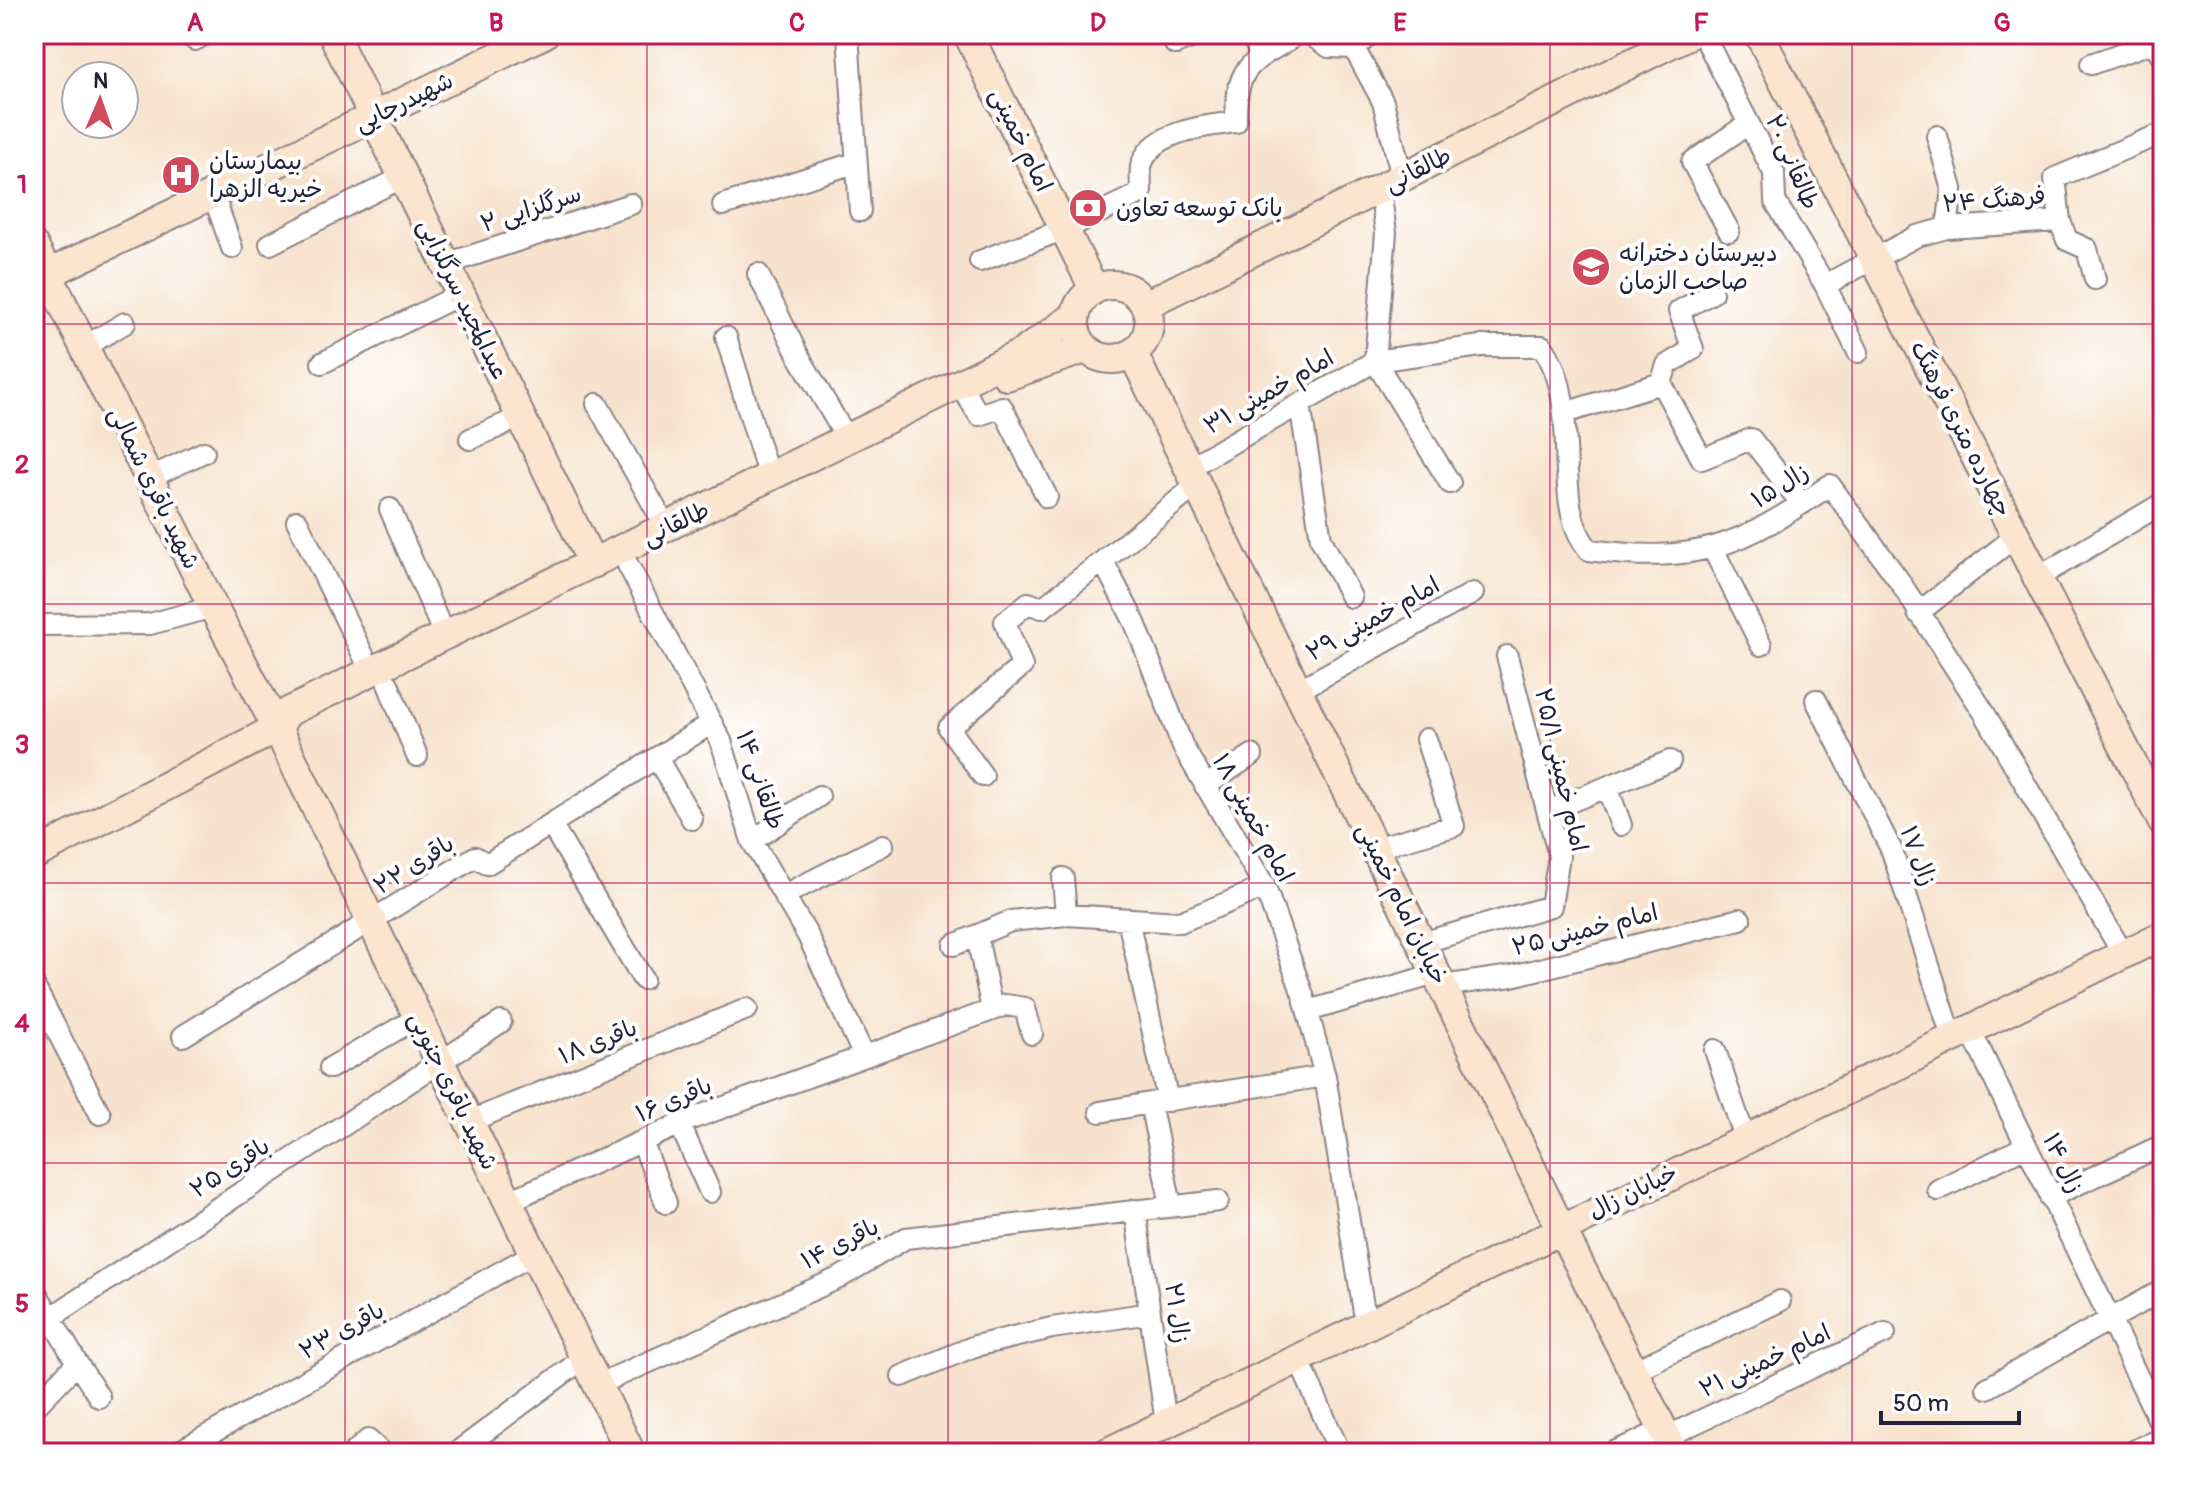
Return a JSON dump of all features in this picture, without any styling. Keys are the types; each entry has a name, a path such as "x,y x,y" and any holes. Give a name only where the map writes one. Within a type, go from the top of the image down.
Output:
{"main road":[{"name":"عبدالمجید سرگلزایی","path":"333,34 593,564"},
{"name":"شهیدرجایی","path":"48,274 544,34"},
{"name":"امام خمینی","path":"968,34 1094,289"},
{"name":"طالقانی","path":"1145,305 1690,34"},
{"name":"چهارده متری فرهنگ","path":"1759,34 2163,823"},
{"name":"شهید باقری شمالی","path":"34,246 213,607 277,728"},
{"path":"1106,285 1129,289 1145,305 1149,327 1141,347 1133,354 1108,360 1085,349 1074,328 1075,316 1085,296 1106,285"},
{"name":"طالقانی","path":"38,843 277,728 293,729 445,637 1022,353 1075,316"},
{"name":"طالقانی","path":"380,678 628,565 966,394 1028,366 1085,349"},
{"name":"خیابان امام خمینی","path":"1133,354 1633,1371 1664,1443"},
{"name":"شهید باقری جنوبی","path":"277,728 631,1453"},
{"name":"خیابان زال","path":"1106,1453 1560,1227 2163,935"}],"street":[{"path":"848,34 854,163 860,211"},
{"path":"1175,44 1200,34"},
{"path":"1251,34 1261,57"},
{"path":"980,261 1065,229 1141,193 1141,165 1156,143 1200,127 1236,122 1235,93 1248,65 1298,34"},
{"path":"1309,34 1329,47 1354,48 1371,34"},
{"name":"طالقانی ۲۰","path":"1703,34 1774,173 1775,201 1825,285 1858,352"},
{"path":"2091,64 2156,45"},
{"path":"1354,48 1383,102 1391,183 1375,361 1450,483"},
{"path":"1729,231 1692,162 1748,124"},
{"name":"فرهنگ ۲۴","path":"1825,285 1917,236 1947,228 2060,221 2055,178 2163,133"},
{"path":"1937,136 1952,189 1947,228"},
{"path":"723,205 854,163"},
{"path":"270,244 403,177"},
{"path":"213,194 232,248"},
{"name":"سرگلزایی ۲","path":"446,264 631,204"},
{"path":"2060,221 2067,240 2087,249 2095,279"},
{"path":"758,274 797,353 847,439"},
{"path":"1712,293 1679,311 1693,349 1667,365 1661,383 1702,459 1751,439 1802,504"},
{"path":"322,363 461,294"},
{"path":"84,347 125,323"},
{"path":"726,337 769,477"},
{"name":"زال ۱۵","path":"1375,361 1481,346 1542,346 1548,355 1565,413 1570,506 1579,539 1589,550 1653,555 1726,546 1775,523 1830,485 1985,714 2123,954"},
{"name":"امام خمینی ۳۱","path":"1193,476 1300,404 1375,361"},
{"path":"1565,413 1661,383"},
{"path":"966,394 979,415 1002,407 1047,497"},
{"path":"597,404 667,529"},
{"path":"1300,404 1321,539 1351,597"},
{"path":"470,439 521,417"},
{"path":"149,478 204,452"},
{"path":"983,776 949,728 1022,666 1005,622 1028,603 1042,608 1103,561 1193,476"},
{"path":"2037,578 2163,503"},
{"path":"390,509 445,637"},
{"path":"297,521 380,678 417,756"},
{"path":"1918,613 2016,536"},
{"path":"1713,549 1761,645"},
{"name":"امام خمینی ۱۸","path":"1103,561 1135,623 1183,747 1265,887 1308,1011 1325,1076 1366,1324"},
{"name":"طالقانی ۱۴","path":"628,565 721,741 752,841 808,936 864,1056"},
{"name":"امام خمینی ۲۹","path":"1297,691 1473,593"},
{"path":"42,625 150,624 213,607"},
{"name":"امام خمینی ۲۵/۱","path":"1421,943 1551,906 1559,856 1507,656"},
{"name":"زال ۱۷","path":"1816,700 1892,851 1961,1033"},
{"name":"باقری ۲۲","path":"183,1036 475,857 487,864 552,826 712,723"},
{"path":"1375,848 1454,826 1426,739"},
{"path":"1205,786 1252,755"},
{"path":"657,758 692,819"},
{"path":"1548,811 1670,761"},
{"path":"1607,787 1621,825"},
{"path":"752,841 819,796"},
{"path":"552,826 643,979"},
{"path":"784,895 883,845"},
{"path":"1063,878 1066,915"},
{"path":"954,945 1011,921 1066,915 1180,922 1265,887"},
{"path":"1128,919 1159,1102 1171,1205"},
{"name":"امام خمینی ۲۵","path":"1308,1011 1439,980 1512,976 1740,919"},
{"path":"977,936 992,1010 1006,1005 1025,1008 1032,1034"},
{"path":"34,986 100,1114"},
{"name":"باقری ۱۸","path":"468,1122 747,1009"},
{"name":"باقری ۱۶","path":"507,1202 680,1125 992,1010"},
{"path":"330,1068 417,1018"},
{"name":"باقری ۲۵","path":"50,1318 501,1022"},
{"name":"زال ۱۴","path":"1961,1033 2026,1146 2162,1424"},
{"path":"1715,1050 1745,1138"},
{"path":"1100,1112 1325,1076"},
{"path":"680,1125 710,1192"},
{"path":"642,1142 666,1203"},
{"path":"2050,1197 2163,1145"},
{"path":"1938,1190 2026,1146"},
{"name":"باقری ۱۴","path":"597,1385 839,1278 906,1238 1218,1201"},
{"name":"زال ۲۱","path":"1135,1210 1166,1423"},
{"name":"باقری ۲۳","path":"176,1453 533,1254"},
{"path":"34,1289 99,1397"},
{"path":"1987,1388 2163,1290"},
{"path":"1633,1371 1780,1301"},
{"path":"902,1376 975,1346 1052,1328 1150,1313"},
{"name":"امام خمینی ۲۱","path":"1612,1453 1664,1443 1885,1333"},
{"path":"456,1453 584,1358"},
{"path":"1298,1358 1340,1453"},
{"path":"34,1408 77,1363"},
{"path":"2130,1453 2162,1424"},
{"path":"353,1453 368,1440 382,1453"}],"place":[{"name":"بیمارستان خیریه الزهرا","path":"181,175"},
{"name":"بانک توسعه تعاون","path":"1088,208"},
{"name":"دبیرستان دخترانه صاحب الزمان","path":"1591,267"}]}
